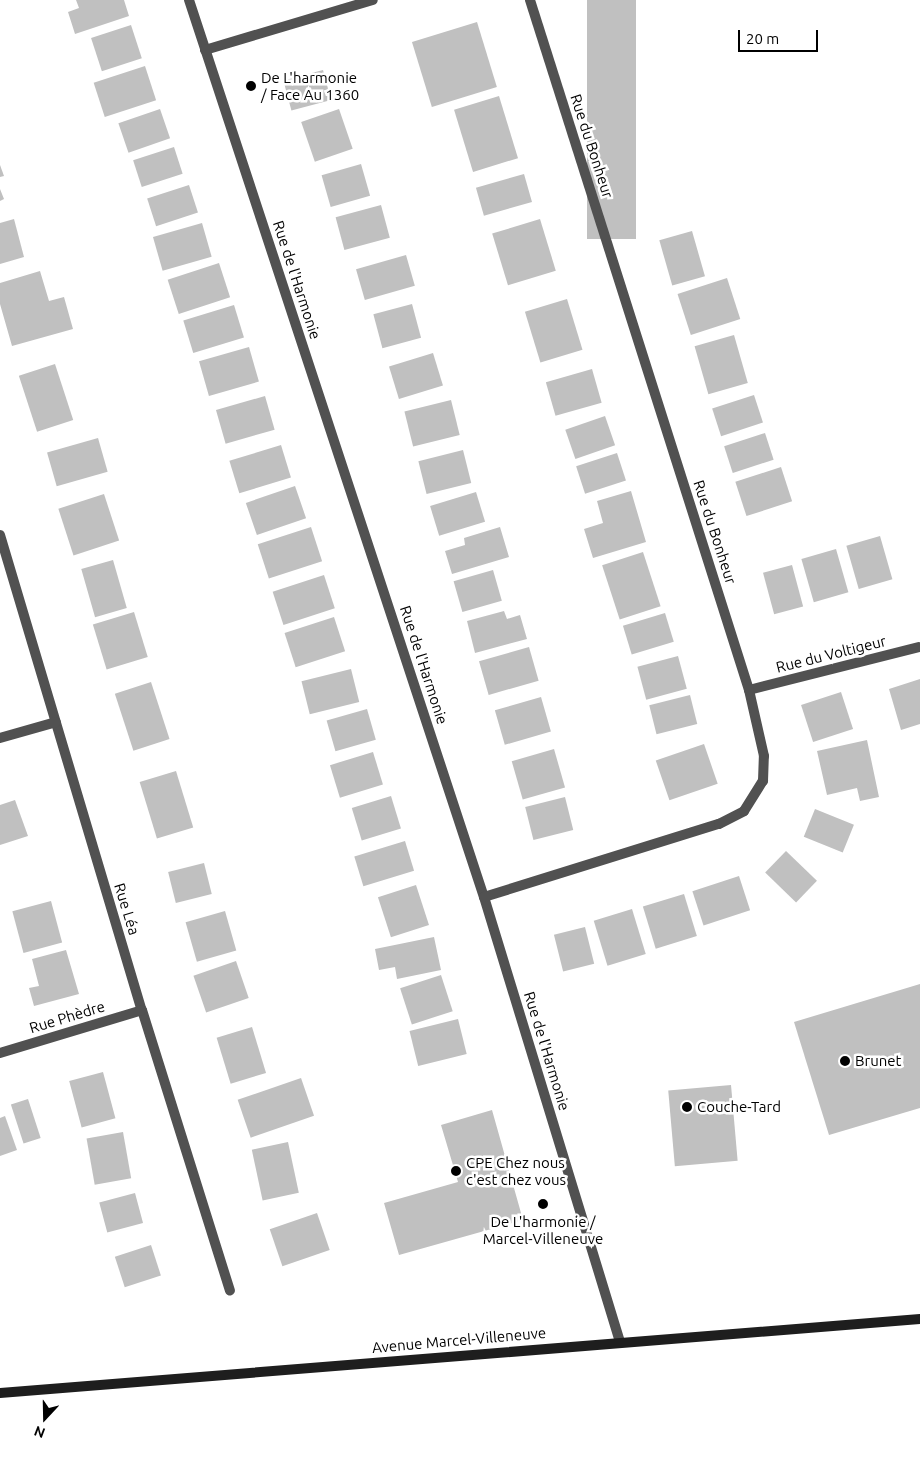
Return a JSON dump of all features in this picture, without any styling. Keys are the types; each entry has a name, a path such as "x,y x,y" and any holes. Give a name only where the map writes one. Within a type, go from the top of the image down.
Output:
{"street":[{"name":"Rue de l'Harmonie","path":"189,0 484,897 620,1342"},
{"path":"206,50 373,0"},
{"name":"Rue du Bonheur","path":"484,897 720,824 744,811 763,781 764,756 749,690 530,0"},
{"name":"Rue Léa","path":"0,535 142,1010 230,1291"},
{"name":"Rue du Voltigeur","path":"749,690 919,647"},
{"path":"0,738 56,722"},
{"name":"Rue Phèdre","path":"0,1053 142,1010"},
{"name":"Avenue Marcel-Villeneuve","path":"0,1392 920,1320"}],"building":[{"path":"76,0 124,0 129,16 75,34 68,12 79,8"},
{"path":"587,0 636,0 636,239 587,239"},
{"path":"477,22 497,87 432,107 412,42"},
{"path":"131,25 142,58 102,71 91,38"},
{"path":"145,66 156,100 105,117 94,83"},
{"path":"323,70 331,100 291,111 283,81"},
{"path":"499,96 518,158 473,172 454,110"},
{"path":"160,109 170,138 128,153 118,123"},
{"path":"339,109 353,149 315,162 301,122"},
{"path":"174,147 183,174 142,187 133,160"},
{"path":"361,164 370,196 331,207 322,175"},
{"path":"0,165 4,176 0,177"},
{"path":"524,174 532,202 484,216 476,188"},
{"path":"189,185 198,213 156,226 147,199"},
{"path":"0,189 4,199 0,201"},
{"path":"381,205 390,238 344,250 336,217"},
{"path":"14,219 24,257 0,264 0,223"},
{"path":"540,219 556,271 508,285 492,234"},
{"path":"202,223 212,257 163,271 153,237"},
{"path":"692,231 705,276 672,286 659,240"},
{"path":"406,255 415,286 365,300 356,269"},
{"path":"219,263 230,297 179,314 168,280"},
{"path":"40,271 49,301 64,297 73,329 12,346 0,304 0,283"},
{"path":"727,278 740,319 691,335 678,294"},
{"path":"567,299 582,350 540,363 525,312"},
{"path":"412,304 421,338 382,348 373,314"},
{"path":"234,305 244,338 193,353 183,320"},
{"path":"734,335 748,383 708,394 695,346"},
{"path":"249,347 259,382 209,396 199,361"},
{"path":"433,353 443,386 399,399 389,366"},
{"path":"55,364 73,420 37,432 19,376"},
{"path":"592,369 602,403 556,416 546,382"},
{"path":"754,395 763,423 721,436 712,409"},
{"path":"265,396 275,430 226,444 216,410"},
{"path":"451,400 460,435 413,447 404,412"},
{"path":"605,416 615,445 575,459 565,430"},
{"path":"765,433 774,460 733,473 724,446"},
{"path":"98,438 108,472 57,486 47,453"},
{"path":"281,445 291,478 239,493 229,461"},
{"path":"463,450 471,483 427,494 418,461"},
{"path":"617,453 626,481 585,494 576,466"},
{"path":"781,467 792,501 746,516 735,482"},
{"path":"295,486 306,518 257,535 246,503"},
{"path":"631,491 646,542 593,558 584,529 603,523 597,501"},
{"path":"476,492 485,522 439,536 430,506"},
{"path":"104,494 119,541 73,555 58,509"},
{"path":"311,527 322,561 269,579 258,544"},
{"path":"500,527 509,557 452,574 445,551 465,545 464,538"},
{"path":"880,536 892,579 859,589 846,546"},
{"path":"836,549 848,592 814,602 801,559"},
{"path":"643,552 661,606 620,619 602,565"},
{"path":"113,560 127,608 95,617 81,569"},
{"path":"792,565 803,607 774,614 763,573"},
{"path":"493,570 502,601 462,612 454,581"},
{"path":"324,575 335,608 283,625 273,592"},
{"path":"504,611 507,619 520,615 527,639 475,653 467,621"},
{"path":"134,612 148,657 107,670 93,625"},
{"path":"665,613 674,642 632,655 623,626"},
{"path":"334,617 345,651 296,667 285,633"},
{"path":"529,647 539,681 489,695 479,661"},
{"path":"678,656 687,689 646,700 637,667"},
{"path":"351,669 359,702 310,714 302,681"},
{"path":"920,679 920,724 901,730 889,689"},
{"path":"151,682 170,739 133,751 115,694"},
{"path":"841,692 853,729 813,742 801,705"},
{"path":"690,695 697,724 657,734 649,705"},
{"path":"541,697 551,732 505,745 495,710"},
{"path":"367,709 376,740 335,751 327,721"},
{"path":"867,740 879,797 860,801 857,788 827,795 817,751"},
{"path":"704,744 718,784 669,800 656,761"},
{"path":"554,749 565,787 523,800 512,761"},
{"path":"373,752 383,785 340,798 330,765"},
{"path":"176,771 193,827 157,839 140,782"},
{"path":"391,796 401,829 362,841 352,808"},
{"path":"565,797 573,830 533,840 525,807"},
{"path":"15,800 28,836 0,845 0,805"},
{"path":"815,809 854,825 843,853 804,837"},
{"path":"405,841 414,871 363,886 354,856"},
{"path":"786,851 817,881 796,902 765,873"},
{"path":"204,863 212,894 176,903 168,872"},
{"path":"739,876 750,910 704,925 692,891"},
{"path":"416,885 429,925 391,937 378,897"},
{"path":"684,894 697,936 656,949 643,907"},
{"path":"51,901 62,943 23,953 12,911"},
{"path":"632,909 646,954 607,966 594,921"},
{"path":"225,911 236,950 197,962 186,922"},
{"path":"585,927 594,964 563,972 554,935"},
{"path":"434,937 441,970 397,979 395,967 379,970 375,949"},
{"path":"66,950 79,994 34,1006 29,988 39,986 32,959"},
{"path":"236,961 249,998 206,1013 193,976"},
{"path":"441,975 453,1011 412,1024 400,988"},
{"path":"920,984 920,1108 829,1135 794,1022"},
{"path":"458,1019 467,1054 418,1066 409,1031"},
{"path":"252,1027 266,1073 231,1084 217,1038"},
{"path":"103,1072 115,1118 82,1127 69,1081"},
{"path":"301,1078 314,1116 251,1138 238,1100"},
{"path":"731,1085 738,1161 675,1166 668,1090"},
{"path":"28,1099 41,1138 24,1144 11,1105"},
{"path":"492,1110 523,1220 399,1255 384,1203 458,1182 441,1125"},
{"path":"5,1116 17,1150 0,1156 0,1118"},
{"path":"123,1132 131,1178 95,1185 87,1138"},
{"path":"288,1142 299,1193 263,1201 252,1150"},
{"path":"135,1193 143,1223 107,1233 99,1203"},
{"path":"317,1213 330,1250 282,1266 270,1229"},
{"path":"151,1245 161,1275 125,1287 115,1257"}],"place":[{"name":"De L'harmonie / Face Au 1360","path":"251,86"},
{"name":"Brunet","path":"845,1061"},
{"name":"Couche-Tard","path":"687,1107"},
{"name":"CPE Chez nous c'est chez vous","path":"456,1171"},
{"name":"De L'harmonie / Marcel-Villeneuve","path":"543,1204"}]}
